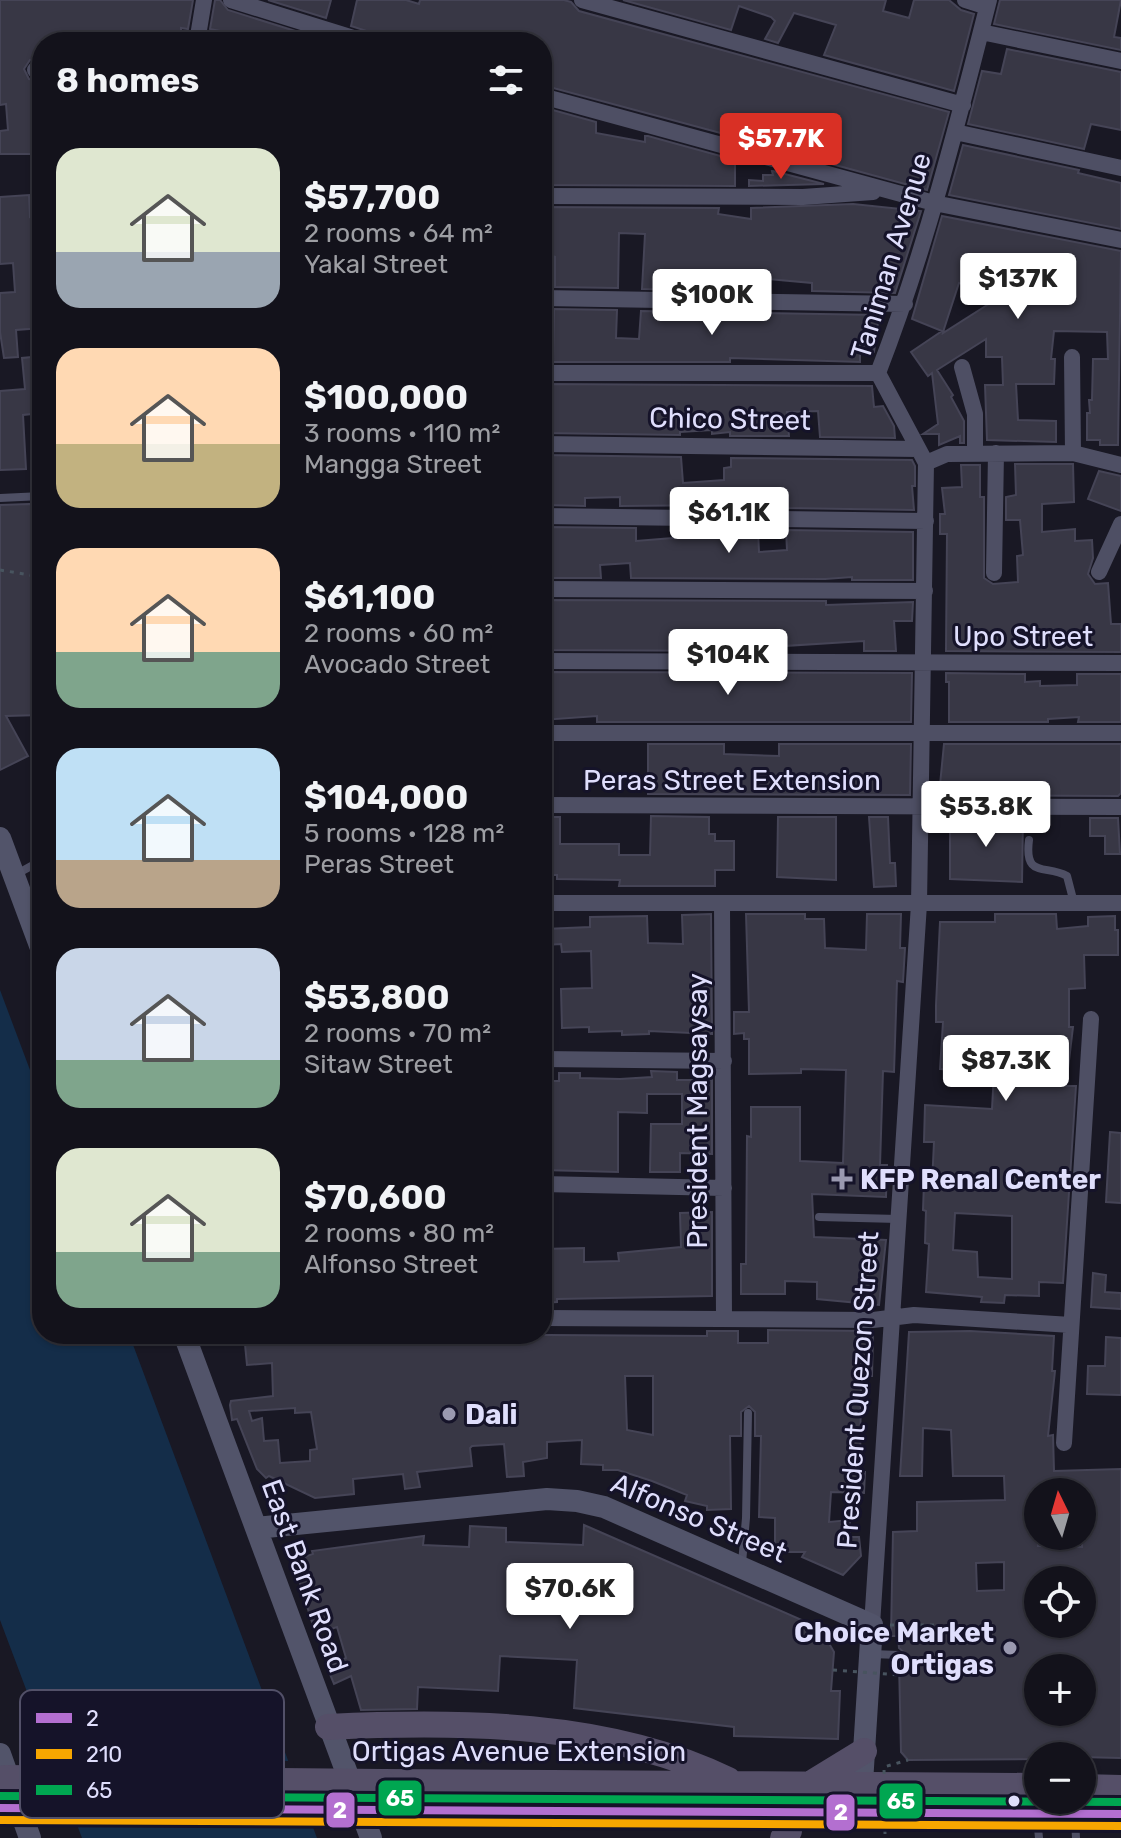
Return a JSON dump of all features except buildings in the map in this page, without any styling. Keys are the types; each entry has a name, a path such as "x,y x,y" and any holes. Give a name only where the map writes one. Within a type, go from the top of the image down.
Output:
{"main road":[{"path":"328,1727 414,1723 536,1728 651,1751 701,1767 735,1783"},
{"path":"811,1783 864,1751"},
{"name":"Ortigas Avenue Extension","path":"284,1779 1024,1786"},
{"path":"1096,1787 1121,1788"},
{"path":"284,1809 791,1812 1037,1826 1076,1826 1121,1814"},
{"path":"783,1838 789,1831 791,1812"}],"street":[{"path":"199,32 204,0"},
{"path":"231,0 334,32"},
{"path":"582,0 963,105"},
{"path":"965,0 988,3"},
{"name":"Taniman Avenue","path":"926,521 922,456 878,373 905,304 963,105 988,3"},
{"path":"981,32 1121,61"},
{"path":"552,99 934,203 1121,240"},
{"path":"955,132 1121,168"},
{"path":"552,196 803,197 887,191"},
{"path":"552,298 905,304"},
{"path":"1072,357 1073,453"},
{"path":"962,367 975,414 975,452"},
{"path":"552,373 878,373"},
{"name":"Chico Street","path":"552,444 922,456 975,452 1073,453 1121,465"},
{"path":"994,573 996,453"},
{"path":"552,516 926,521"},
{"name":"President Quezon Street","path":"862,1783 919,904 926,521"},
{"path":"1099,572 1121,524"},
{"path":"552,589 925,591"},
{"name":"Upo Street","path":"552,661 1121,663"},
{"path":"552,733 1121,733"},
{"name":"Peras Street Extension","path":"552,805 1121,807"},
{"path":"0,838 32,924"},
{"path":"552,903 1121,903"},
{"name":"President Magsaysay","path":"722,903 724,1319"},
{"path":"1064,1443 1091,1019"},
{"path":"552,1059 724,1061"},
{"path":"552,1184 724,1188"},
{"path":"552,1318 873,1320 914,1315 1071,1325"},
{"name":"East Bank Road","path":"188,1344 371,1838"},
{"name":"Alfonso Street","path":"256,1528 547,1499 577,1501 604,1507 872,1625"},
{"path":"2,1770 20,1814"},
{"path":"22,1818 30,1838"}],"lane":[{"path":"0,498 32,496"},
{"path":"1029,840 1030,861 1037,869 1067,876 1074,904"},
{"path":"14,875 32,865"},
{"path":"819,1217 899,1219"},
{"path":"741,1568 746,1518 748,1413"},
{"path":"870,1654 899,1655"}],"path":[{"path":"0,570 32,575"},
{"path":"872,1625 935,1625"},
{"path":"833,1670 899,1675"},
{"path":"887,1836 884,1767 908,1760"}],"water":[{"path":"0,990 32,1075 32,1344 133,1344 262,1690 26,1690 0,1620"},
{"path":"284,1750 317,1838 82,1838 74,1818 284,1818"}],"pier":[{"path":"284,1761 293,1761 316,1825 72,1823 70,1818 284,1818"}],"transit line":[{"name":"65","path":"0,1796 20,1796"},
{"name":"65","path":"284,1798 1121,1802"},
{"name":"2","path":"0,1808 20,1808"},
{"name":"2","path":"284,1810 1121,1814"},
{"name":"210","path":"0,1820 1121,1826"}],"place":[{"name":"KFP Renal Center","path":"842,1179"},
{"name":"Dali","path":"449,1414"},
{"name":"Choice Market Ortigas","path":"1010,1648"}]}
